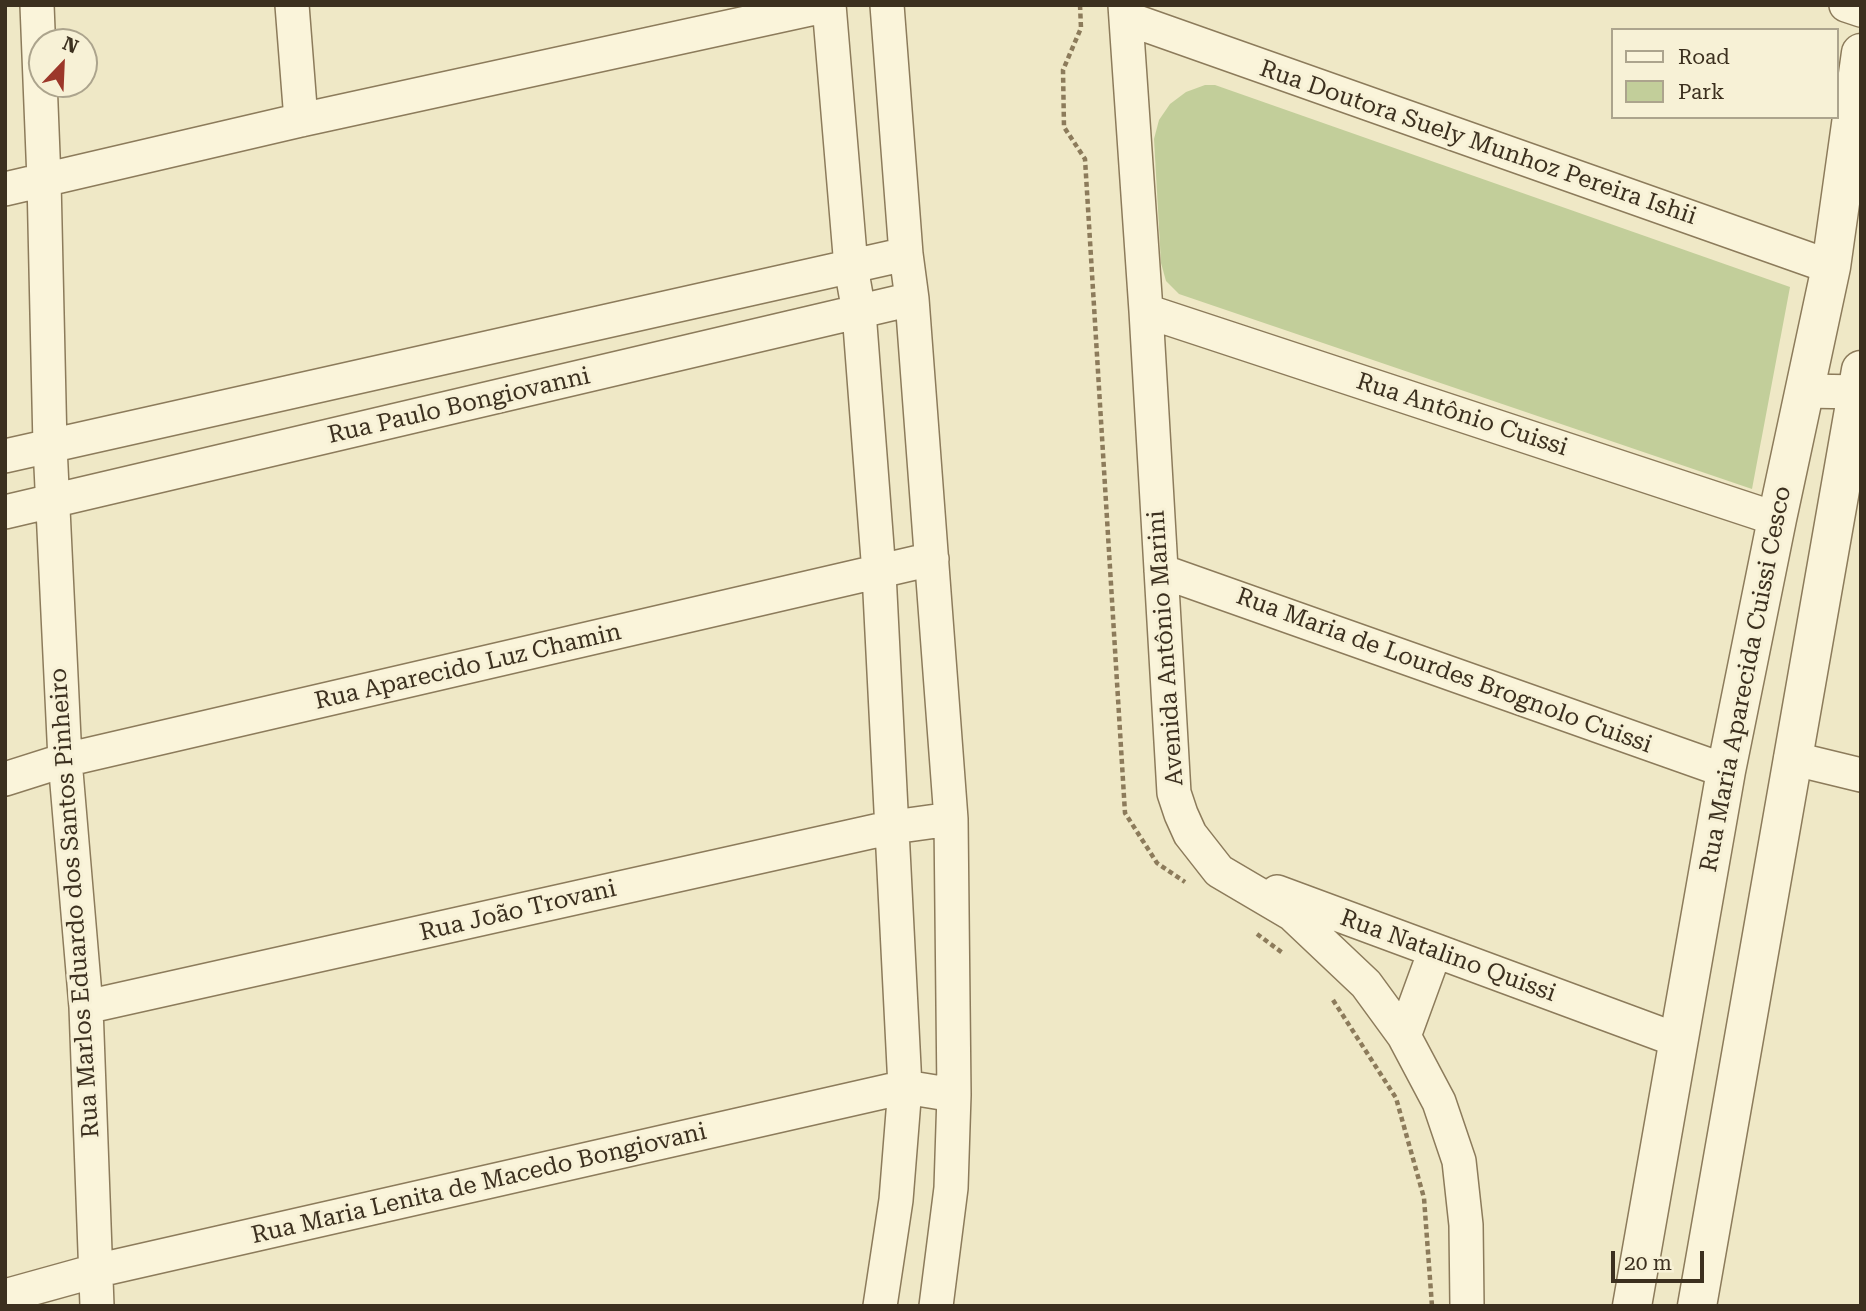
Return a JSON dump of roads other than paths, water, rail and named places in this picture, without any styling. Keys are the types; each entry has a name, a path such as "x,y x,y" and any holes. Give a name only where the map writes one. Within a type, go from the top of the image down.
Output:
{"street":[{"name":"Rua Marlos Eduardo dos Santos Pinheiro","path":"37,5 50,446 65,760 86,1007 97,1306"},
{"path":"292,5 302,120"},
{"path":"5,189 302,120 829,5 851,267 859,312 879,573 905,1087 896,1200 880,1306"},
{"path":"887,5 951,819 954,1095 951,1188 936,1306"},
{"path":"1846,5 1861,10"},
{"name":"Rua Doutora Suely Munhoz Pereira Ishii","path":"1126,12 1831,267"},
{"name":"Avenida Antônio Marini","path":"1126,12 1174,793 1190,834 1219,871 1292,914 1366,984 1404,1036 1439,1102 1459,1161 1466,1225 1466,1306"},
{"name":"Rua Maria Aparecida Cuissi Cesco","path":"1632,1306 1726,771 1831,267 1861,53"},
{"name":"Rua Paulo Bongiovanni","path":"5,456 906,254"},
{"name":"Rua Paulo Bongiovanni","path":"5,512 912,299"},
{"name":"Rua Antônio Cuissi","path":"1146,311 1777,519"},
{"path":"1697,1306 1791,758 1859,385 1804,391"},
{"name":"Rua Aparecido Luz Chamin","path":"5,779 65,760 932,559"},
{"name":"Rua Maria de Lourdes Brognolo Cuissi","path":"1161,571 1726,771"},
{"path":"1791,758 1861,775"},
{"name":"Rua João Trovani","path":"86,1007 893,827 951,819"},
{"name":"Rua Natalino Quissi","path":"1219,871 1678,1040"},
{"path":"1404,1036 1436,951"},
{"name":"Rua Maria Lenita de Macedo Bongiovani","path":"5,1296 95,1271 905,1087 954,1095"}]}
